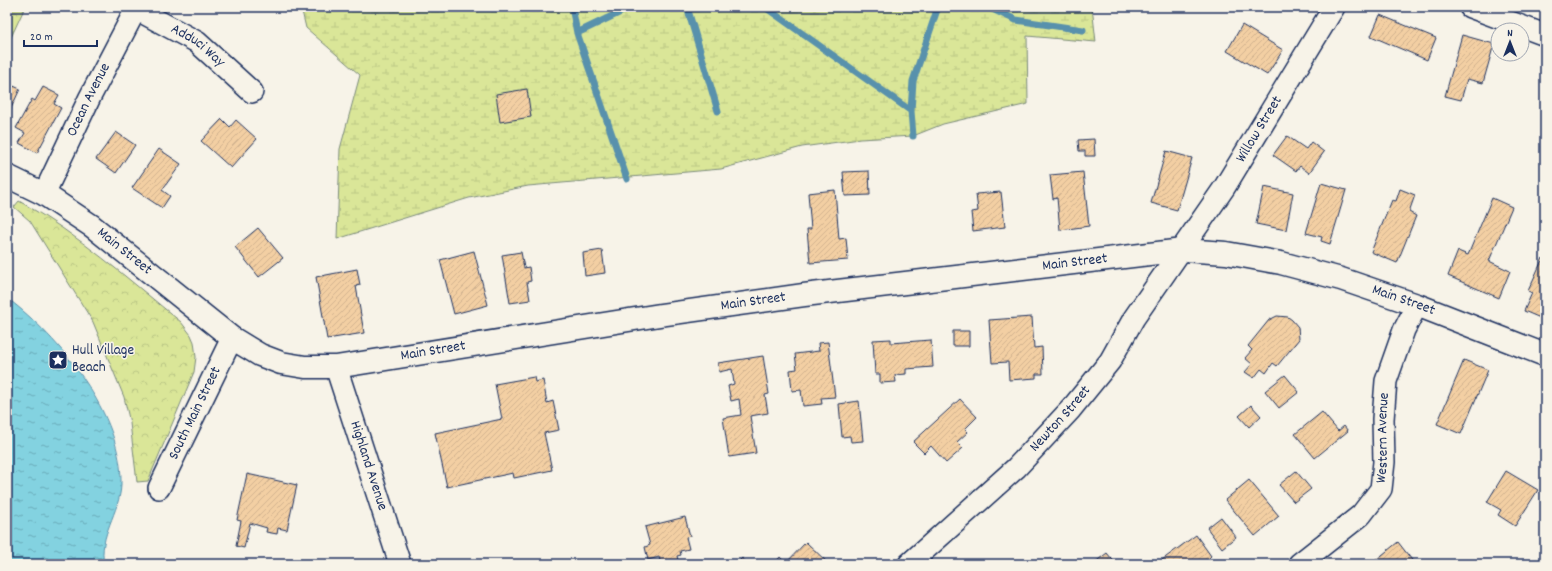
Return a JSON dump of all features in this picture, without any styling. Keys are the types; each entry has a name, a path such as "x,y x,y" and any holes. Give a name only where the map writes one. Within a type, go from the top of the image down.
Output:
{"main road":[{"name":"Main Street","path":"7,176 44,194 126,252 232,338 260,355 281,363 305,367 336,367 660,315 804,294 1183,250 1226,253 1281,262 1340,279 1417,305 1545,355"}],"street":[{"name":"Willow Street","path":"1183,250 1224,188 1334,7"},
{"path":"1470,7 1545,35"},
{"name":"Adduci Way","path":"137,8 197,42 252,92"},
{"name":"Ocean Avenue","path":"44,194 90,97 137,8"},
{"name":"Newton Street","path":"909,564 1016,468 1071,409 1110,361 1134,318 1183,250"},
{"name":"Western Avenue","path":"1299,564 1361,514 1381,489 1384,462 1383,419 1386,381 1404,330 1417,305"},
{"name":"South Main Street","path":"159,488 232,338"},
{"name":"Highland Avenue","path":"336,367 400,564"}],"green space":[{"path":"7,7 25,7 7,46"},
{"path":"301,7 1092,7 1096,42 1027,36 1028,104 943,124 913,136 860,139 802,147 721,169 528,186 469,198 337,239 340,149 360,75 306,28"},
{"path":"19,201 62,228 103,258 181,322 191,335 194,342 196,357 194,372 148,481 137,482 130,423 124,397 93,322 30,221 14,207"}],"water":[{"name":"Hull Village Beach","path":"7,298 47,334 67,356 85,380 100,406 111,432 119,459 121,485 117,505 106,534 103,554 104,564 7,564"}],"building":[{"path":"1380,15 1436,38 1427,60 1371,36"},
{"path":"1242,25 1283,50 1267,75 1227,51"},
{"path":"1462,35 1490,43 1490,58 1483,83 1467,79 1461,100 1445,96"},
{"path":"7,83 20,89 7,117"},
{"path":"43,87 59,95 54,104 61,108 37,153 19,143 25,133 16,128 32,99 35,101"},
{"path":"527,89 531,117 500,122 496,94"},
{"path":"222,119 230,127 236,120 257,139 231,168 201,141"},
{"path":"116,132 135,145 116,173 96,159"},
{"path":"1287,136 1306,149 1311,142 1324,152 1309,173 1300,166 1296,171 1273,155"},
{"path":"1094,139 1095,156 1085,156 1085,151 1079,151 1078,140"},
{"path":"159,149 181,164 162,190 170,196 162,208 132,188"},
{"path":"1166,151 1192,158 1177,210 1151,203"},
{"path":"869,171 870,195 845,196 843,172"},
{"path":"1083,172 1089,226 1060,230 1057,198 1053,199 1050,175"},
{"path":"1321,183 1346,190 1330,244 1321,241 1322,237 1306,233"},
{"path":"1264,187 1293,193 1286,230 1256,224"},
{"path":"1400,189 1415,195 1409,212 1416,216 1397,263 1371,252 1392,200 1396,201"},
{"path":"835,190 839,239 846,238 848,260 810,263 807,229 811,229 808,193"},
{"path":"1001,192 1005,227 973,231 971,212 978,211 976,194"},
{"path":"1492,198 1512,207 1489,261 1510,271 1499,298 1448,276 1458,251 1468,255"},
{"path":"258,228 283,258 259,277 235,247"},
{"path":"602,250 605,273 585,276 583,253"},
{"path":"474,251 488,305 454,314 440,260"},
{"path":"521,252 524,268 529,267 531,281 527,282 530,300 510,303 502,255"},
{"path":"1543,258 1545,260 1545,320 1524,311 1532,293 1528,291"},
{"path":"357,269 360,285 356,286 364,333 327,339 316,277"},
{"path":"1277,316 1288,317 1292,320 1298,327 1299,339 1277,366 1273,363 1266,373 1261,369 1254,378 1245,372 1252,364 1245,358 1252,350 1248,346 1269,320"},
{"path":"1032,317 1034,348 1042,347 1043,374 1036,374 1036,378 1009,380 1008,362 992,363 989,320"},
{"path":"953,331 969,331 969,346 953,346"},
{"path":"891,339 891,343 931,340 933,367 906,369 906,374 895,375 896,382 880,383 880,374 875,374 873,340"},
{"path":"828,342 835,397 821,398 822,404 803,406 801,390 792,391 790,370 797,369 795,354 819,351 818,343"},
{"path":"763,356 769,394 765,395 768,413 750,416 756,453 729,457 723,418 741,415 739,399 731,401 728,386 734,384 732,369 719,372 718,363"},
{"path":"1464,360 1488,370 1461,434 1437,424"},
{"path":"1285,375 1299,392 1279,408 1265,391"},
{"path":"534,377 535,382 543,380 547,403 553,401 559,430 544,433 552,470 514,478 513,473 447,487 435,433 502,419 495,384"},
{"path":"960,399 977,417 965,429 968,432 957,442 963,448 946,463 931,446 924,453 913,442"},
{"path":"859,401 863,441 851,442 850,436 842,437 839,404"},
{"path":"1251,405 1261,416 1249,427 1239,416"},
{"path":"1322,412 1338,431 1344,426 1348,431 1315,458 1295,434"},
{"path":"1296,471 1311,489 1294,502 1279,485"},
{"path":"1506,471 1538,490 1515,526 1498,515 1501,510 1487,502"},
{"path":"247,474 297,485 287,530 278,528 277,534 266,532 267,528 250,523 244,548 236,546 241,521 237,520"},
{"path":"1249,480 1279,516 1255,536 1225,500"},
{"path":"685,517 690,536 686,537 689,549 680,551 681,555 677,556 679,564 661,564 659,557 648,560 645,547 650,545 645,527"},
{"path":"1221,517 1236,537 1222,548 1207,528"},
{"path":"1196,535 1211,556 1208,559 1212,564 1165,564 1162,560"},
{"path":"806,542 829,564 774,564 780,557 786,563"},
{"path":"1398,542 1415,564 1371,564"},
{"path":"1107,553 1116,564 1094,563"},
{"path":"742,558 748,564 736,564"}],"waterway":[{"path":"572,7 577,33 627,179"},
{"path":"577,33 631,7"},
{"path":"687,7 718,111"},
{"path":"765,7 911,111"},
{"path":"913,136 911,111 913,81 938,7"},
{"path":"988,7 1016,20 1083,30"}],"place":[{"name":"Hull Village Beach","path":"58,360"}]}
